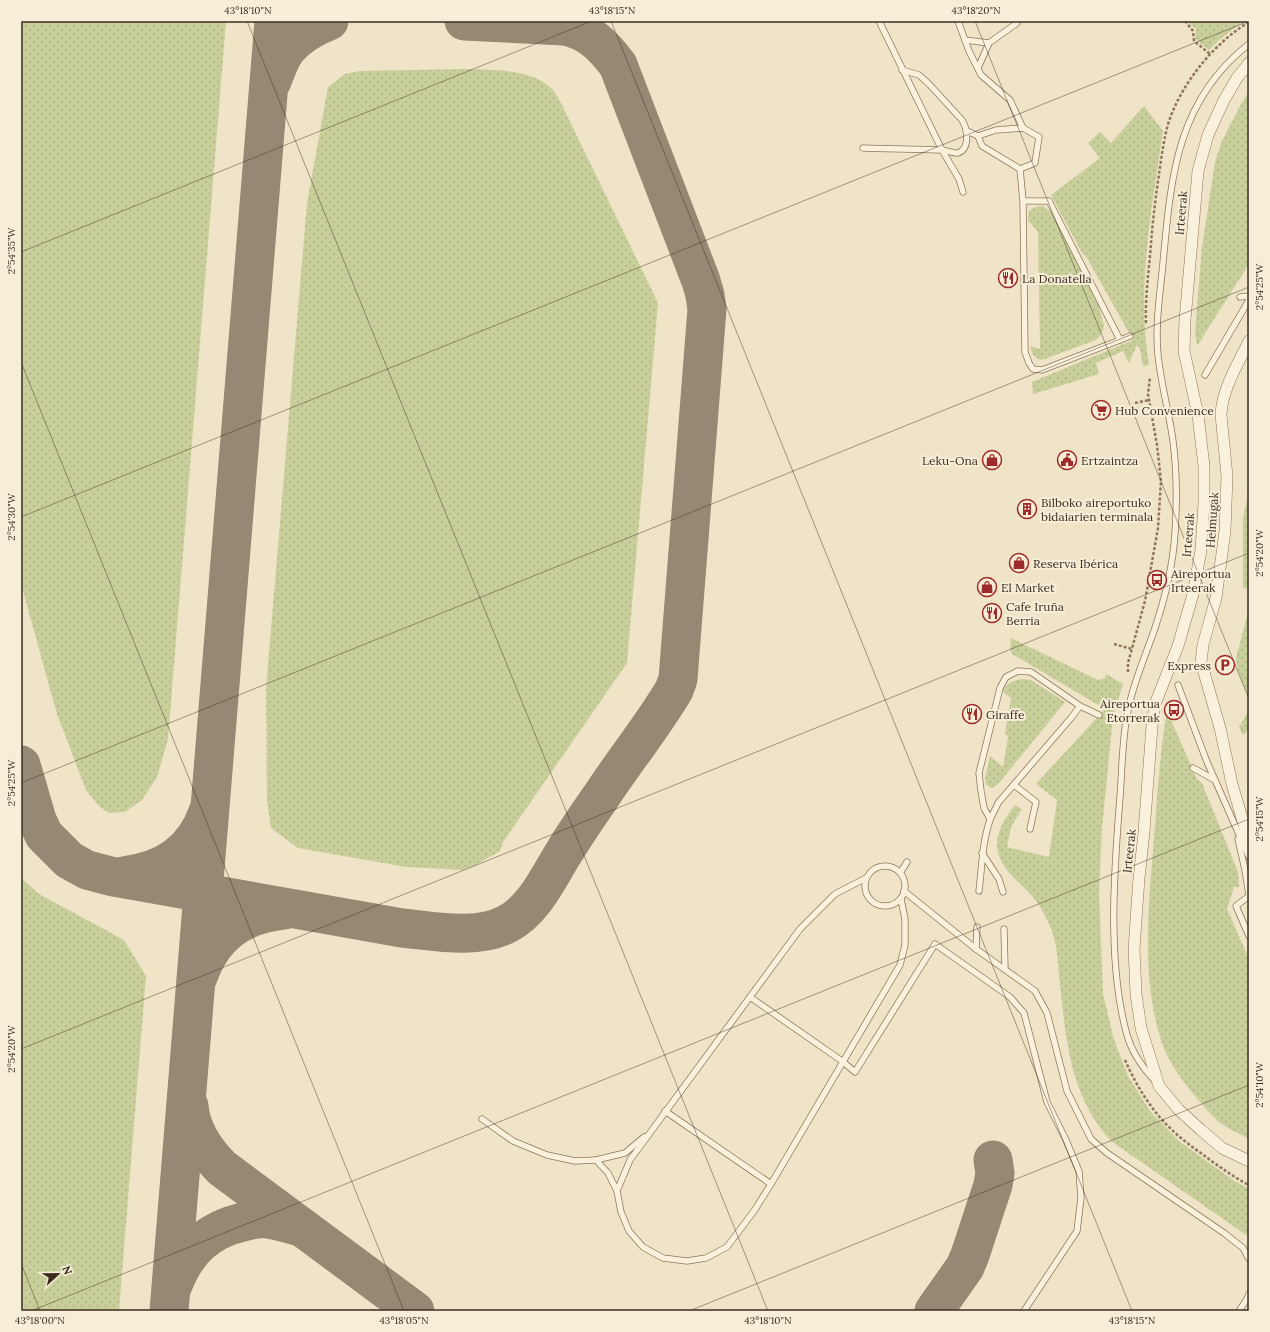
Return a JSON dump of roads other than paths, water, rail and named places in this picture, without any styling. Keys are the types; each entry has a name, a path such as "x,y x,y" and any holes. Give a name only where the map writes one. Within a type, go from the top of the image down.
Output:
{"street":[{"name":"Irteerak","path":"1159,1086 1141,1028 1136,994 1134,949 1138,878 1144,832 1155,704 1178,646 1193,594 1201,550 1204,503 1204,466 1198,415 1184,351 1185,320 1194,212 1198,171 1208,135 1236,78 1249,63"},
{"name":"Helmugak","path":"1249,341 1229,384 1222,407 1227,476 1225,531 1216,598 1201,655 1202,670 1220,728 1232,784 1249,842"},
{"path":"1159,1086 1179,1110 1222,1148 1249,1167"},
{"path":"1222,1148 1249,1161"}],"lane":[{"path":"879,21 942,150 959,178 963,192"},
{"path":"958,21 981,75 1010,100 1023,128"},
{"path":"978,68 989,43 1017,23"},
{"path":"965,40 989,43"},
{"path":"1159,1086 1144,1070 1128,1037 1122,1011 1116,966 1114,920 1116,848 1127,717 1135,685 1165,596 1175,534 1177,491 1173,442 1158,355 1158,322 1169,198 1184,136 1193,112 1208,86 1227,63 1249,44"},
{"path":"863,148 942,150 957,153 962,151 967,138 967,132 966,126 962,120 929,84 919,76 902,70"},
{"path":"967,132 978,136 996,130 1023,128 1039,137 1035,163 1020,169"},
{"path":"978,136 982,146 1020,169"},
{"path":"1020,169 1023,201 1025,352 1028,363 1033,369 1042,370 1130,336"},
{"path":"1023,201 1049,201 1120,340"},
{"path":"1240,297 1249,296"},
{"path":"1205,375 1249,300"},
{"path":"990,819 984,808 980,791 979,773 1000,688 1006,677 1018,671 1032,672 1080,706 1100,715"},
{"path":"1178,685 1207,762 1249,857"},
{"path":"979,890 982,853 990,819 998,803 1080,706"},
{"path":"1193,768 1215,780"},
{"path":"1014,785 1036,802 1030,829"},
{"path":"1235,825 1249,895 1236,906 1249,936"},
{"path":"982,853 999,879 1004,892"},
{"path":"900,873 907,862"},
{"path":"596,1160 608,1173 617,1191 621,1212 629,1231 643,1247 663,1258 687,1262 706,1258 727,1247 754,1211 771,1184 842,1061 900,965 905,945 905,919 901,899 905,885 900,873 891,867 881,866 872,871 866,878 835,894 800,929 630,1160 617,1191"},
{"path":"866,878 864,888 867,897 875,904 884,907 893,905 901,899"},
{"path":"904,891 976,949 1035,991 1047,1013 1067,1091 1091,1139 1108,1153 1224,1233 1243,1248 1249,1259"},
{"path":"976,949 977,927"},
{"path":"1004,929 1005,969"},
{"path":"750,997 842,1061 855,1072 935,944 1010,997 1024,1014 1047,1102 1066,1140 1079,1171 1081,1198 1077,1231 1024,1311"},
{"path":"665,1111 771,1184"},
{"path":"482,1118 513,1141 546,1155 575,1160 596,1160 625,1152 648,1135"},
{"path":"1239,1311 1249,1294"}],"place":[{"name":"La Donatella","path":"1008,278"},
{"name":"Hub Convenience","path":"1101,410"},
{"name":"Leku-Ona","path":"992,460"},
{"name":"Ertzaintza","path":"1067,460"},
{"name":"Bilboko aireportuko bidaiarien terminala","path":"1027,509"},
{"name":"Reserva Ibérica","path":"1019,563"},
{"name":"Aireportua Irteerak","path":"1157,580"},
{"name":"El Market","path":"987,587"},
{"name":"Cafe Iruña Berria","path":"992,613"},
{"name":"Express","path":"1225,665"},
{"name":"Aireportua Etorrerak","path":"1174,710"},
{"name":"Giraffe","path":"972,714"}]}
